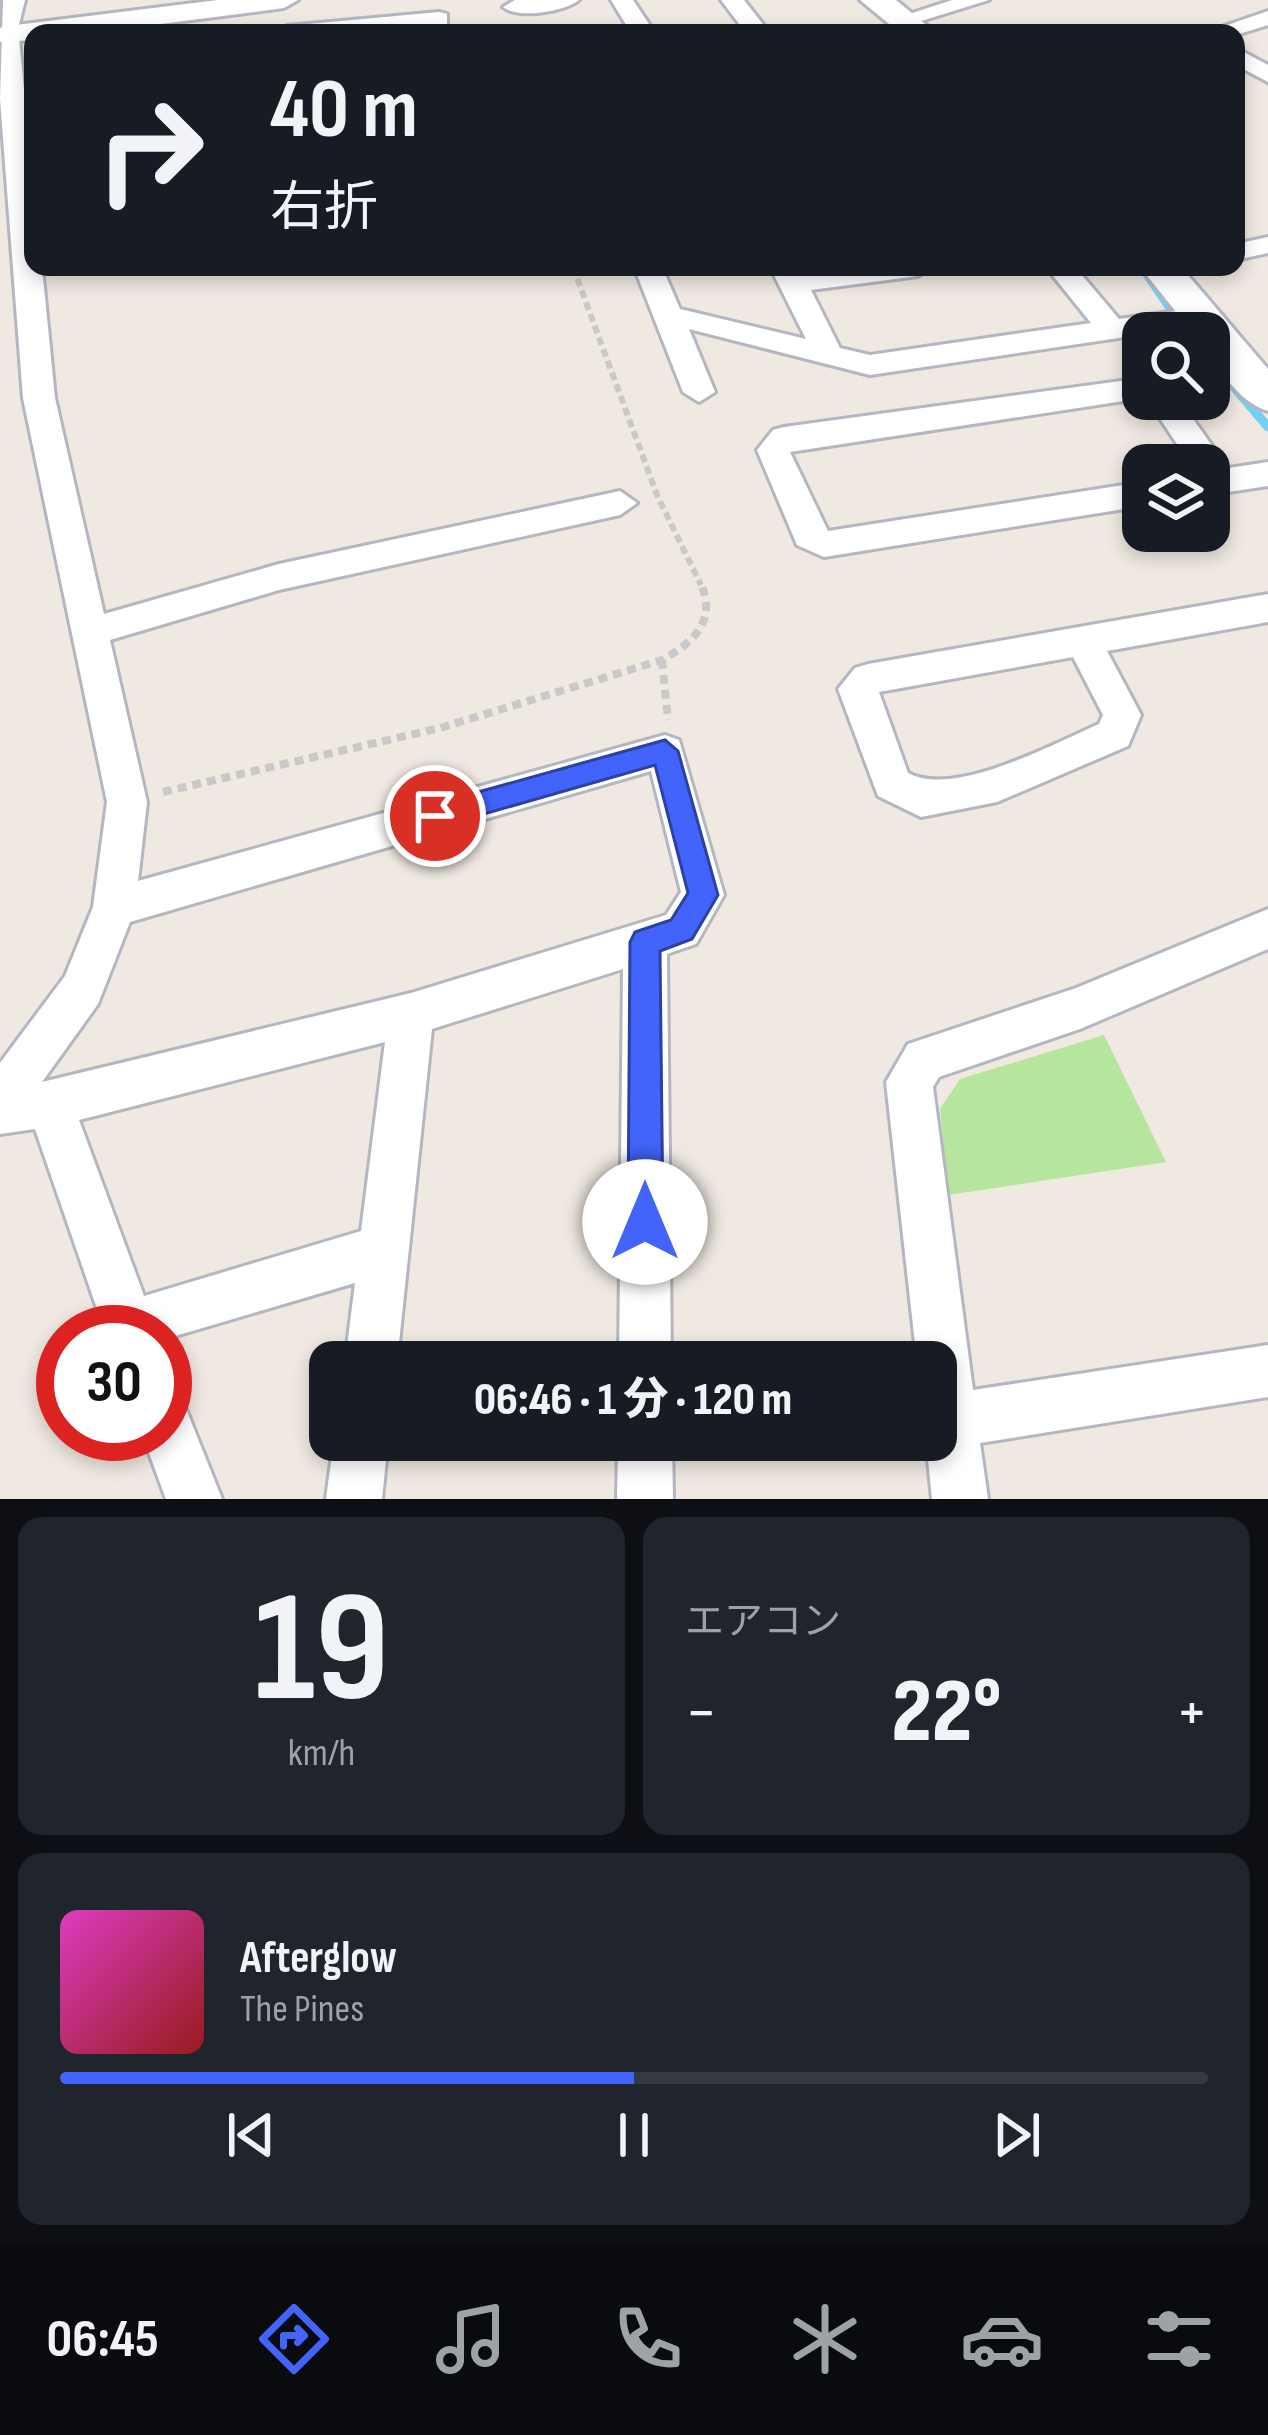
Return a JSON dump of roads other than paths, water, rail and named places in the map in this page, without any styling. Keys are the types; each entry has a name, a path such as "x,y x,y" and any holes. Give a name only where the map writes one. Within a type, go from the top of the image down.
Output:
{"main road":[{"path":"1173,276 1196,312"},
{"path":"1230,353 1268,398"}],"street":[{"path":"0,1101 82,989 114,907 127,802 94,631 15,338 14,277 21,199 4,36 14,0"},
{"path":"97,24 284,0"},
{"path":"421,0 441,24"},
{"path":"512,4 568,0"},
{"path":"732,0 751,24"},
{"path":"899,18 978,0"},
{"path":"652,276 699,392"},
{"path":"789,276 828,354"},
{"path":"1067,276 1113,332"},
{"path":"668,315 870,364 1122,330"},
{"path":"1122,391 784,437 773,450 808,536 824,544 1122,497"},
{"path":"1230,474 1268,474"},
{"path":"94,631 279,577 620,503"},
{"path":"1083,641 1122,716 1114,735 997,785 921,800 892,784 857,689 868,679 1268,608"},
{"path":"0,1111 50,1104 411,1014 681,930 703,895 665,751 114,907"},
{"path":"938,1341 908,1082 924,1060 1080,1008 1268,929"},
{"path":"645,942 645,1341"},
{"path":"373,1341 411,1014"},
{"path":"50,1104 138,1305"},
{"path":"192,1309 384,1249"},
{"path":"957,1419 1268,1371"},
{"path":"180,1461 194,1499"},
{"path":"354,1499 359,1461"},
{"path":"645,1461 645,1499"},
{"path":"954,1461 960,1499"}],"waterway":[{"path":"1148,276 1170,308"},
{"path":"1230,383 1268,427"}]}
